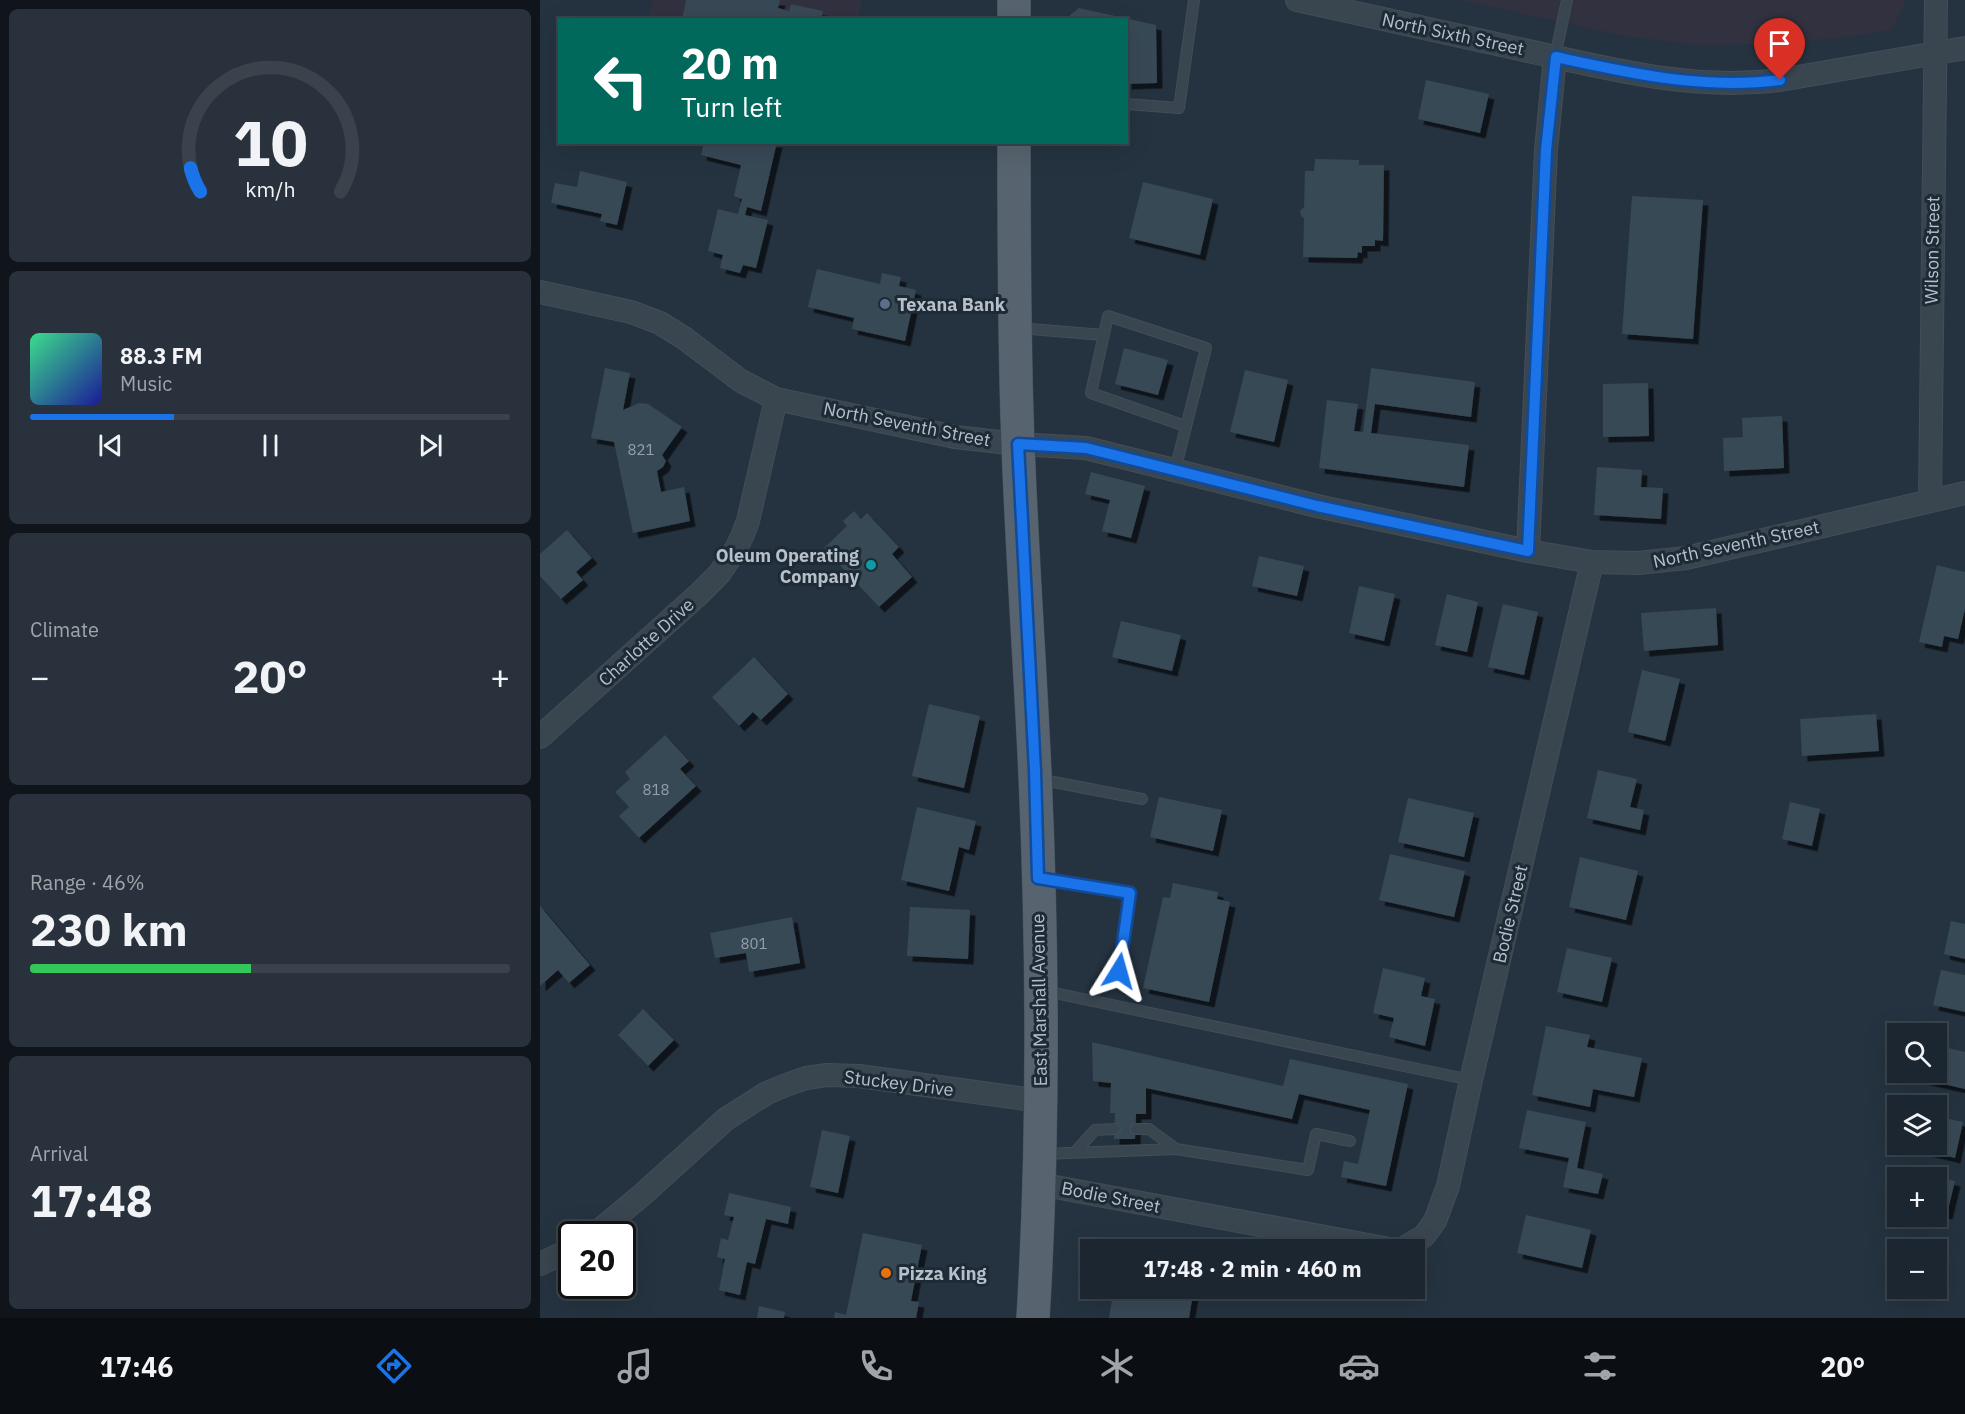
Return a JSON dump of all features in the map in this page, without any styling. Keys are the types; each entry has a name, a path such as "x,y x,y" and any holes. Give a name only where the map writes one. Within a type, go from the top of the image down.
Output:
{"main road":[{"path":"1014,0 1014,18"},
{"name":"East Marshall Avenue","path":"1014,144 1018,444 1035,778 1041,990 1039,1169 1034,1318"}],"street":[{"name":"North Sixth Street","path":"1297,0 1656,78 1696,82 1736,84 1804,77 1965,48"},
{"name":"Wilson Street","path":"1930,500 1936,0"},
{"path":"1528,551 1546,150 1556,57"},
{"name":"North Seventh Street","path":"540,292 631,312 660,323 741,381 776,399 955,437 1086,448 1317,506 1528,551 1592,562 1638,563 1686,558 1965,493"},
{"name":"Charlotte Drive","path":"540,737 699,594 728,562 748,521 776,399"},
{"name":"Bodie Street","path":"1419,1239 1424,1236 1435,1221 1448,1186 1592,562"},
{"name":"Stuckey Drive","path":"611,1221 642,1196 726,1119 767,1093 806,1078 827,1075 859,1076 1040,1101"},
{"name":"Bodie Street","path":"1039,1169 1347,1239"},
{"path":"540,1263 558,1255"}],"lane":[{"path":"1128,104 1179,108 1194,0"},
{"path":"1556,57 1567,0"},
{"path":"1175,470 1206,348 1108,316 1091,393 1185,426"},
{"path":"1015,327 1104,335"},
{"path":"1035,778 1142,799"},
{"path":"1038,878 1130,893 1119,971"},
{"path":"1041,990 1471,1080"},
{"path":"1039,1169 1075,1152 1095,1130 1114,1129"},
{"path":"1136,1129 1149,1129 1176,1149"},
{"path":"1075,1152 1176,1149 1308,1170 1316,1134 1350,1141"}],"shaded area":[{"path":"653,0 862,0 858,18 648,18"},
{"path":"1460,0 1906,0 1892,30 1774,44 1696,45 1624,36"}],"building":[{"path":"686,0 780,0 778,8 789,11 791,4 823,11 821,18 682,18"},
{"path":"1079,8 1124,18 1070,18 1070,15"},
{"path":"1128,19 1156,25 1157,83 1128,84"},
{"path":"1426,80 1489,94 1480,133 1418,119"},
{"path":"704,144 777,144 761,211 747,207 745,215 768,220 756,268 743,265 740,273 720,268 723,255 708,251 718,209 738,214 742,199 734,196 741,165 701,155"},
{"path":"1315,159 1359,160 1359,165 1384,165 1383,241 1375,240 1375,246 1362,246 1362,253 1358,252 1357,258 1303,257 1304,218 1300,211 1304,207 1305,171 1314,171"},
{"path":"580,171 627,182 617,225 600,221 602,214 551,203 555,183 577,187"},
{"path":"1143,182 1213,199 1200,255 1129,238"},
{"path":"1632,196 1703,200 1693,339 1622,334"},
{"name":"Texana Bank","path":"817,269 880,284 882,273 901,277 899,286 916,290 905,341 852,329 854,318 808,307"},
{"path":"1124,348 1168,360 1158,395 1115,384"},
{"path":"605,368 630,373 623,410 639,403 648,404 682,427 662,455 666,461 657,471 661,492 684,487 690,521 633,533 614,442 591,438"},
{"path":"1371,368 1475,382 1471,417 1375,404 1371,433 1469,445 1464,487 1319,468 1327,400 1358,404 1354,431 1363,432"},
{"path":"1245,370 1288,380 1274,442 1230,432"},
{"path":"1648,383 1649,436 1603,437 1603,384"},
{"path":"1782,416 1784,468 1724,471 1723,438 1743,437 1742,418"},
{"path":"1597,467 1642,470 1641,487 1663,488 1661,519 1594,515"},
{"path":"1091,472 1145,486 1131,538 1102,531 1110,500 1085,494"},
{"name":"Oleum Operating Company","path":"854,511 861,519 867,513 899,547 892,554 912,577 879,607 824,548 847,526 843,521"},
{"path":"567,530 592,558 576,572 583,580 561,599 540,576 540,554"},
{"path":"1259,556 1304,566 1297,596 1252,586"},
{"path":"1937,565 1965,572 1965,609 1958,639 1944,636 1942,647 1919,642"},
{"path":"1359,586 1395,594 1384,641 1349,633"},
{"path":"1447,594 1478,602 1467,652 1435,645"},
{"path":"1503,604 1538,612 1524,675 1488,667"},
{"path":"1716,608 1718,645 1644,651 1641,613"},
{"path":"1121,621 1181,635 1172,671 1112,657"},
{"path":"754,657 788,694 761,720 753,712 739,726 712,697"},
{"path":"1642,670 1680,679 1665,741 1628,732"},
{"path":"929,704 980,716 964,788 912,776"},
{"path":"1876,714 1879,751 1802,756 1800,719"},
{"path":"665,735 689,761 680,769 696,786 639,838 619,816 629,807 615,792 630,779 625,772"},
{"path":"1598,770 1637,779 1630,807 1644,810 1640,830 1587,818"},
{"path":"1159,797 1222,810 1213,851 1150,837"},
{"path":"1408,798 1474,813 1464,857 1398,842"},
{"path":"1790,802 1820,809 1812,846 1782,839"},
{"path":"917,807 976,821 969,850 959,847 949,891 901,880"},
{"path":"1390,854 1465,871 1454,917 1379,900"},
{"path":"1580,857 1638,871 1626,920 1569,907"},
{"path":"1173,883 1218,892 1217,899 1230,902 1209,1002 1143,988 1163,897 1170,898"},
{"path":"540,906 590,965 569,983 558,970 540,986"},
{"path":"910,907 970,910 968,959 907,956"},
{"path":"792,917 800,963 749,972 746,953 715,958 710,933"},
{"path":"1951,921 1965,924 1965,959 1944,954"},
{"path":"1567,948 1612,958 1602,1002 1557,992"},
{"path":"1383,968 1425,978 1421,996 1435,999 1425,1046 1389,1037 1394,1018 1373,1013"},
{"path":"1941,970 1965,975 1965,1012 1933,1005"},
{"path":"643,1009 674,1040 648,1066 618,1035"},
{"path":"1546,1026 1590,1035 1587,1047 1642,1058 1634,1097 1593,1089 1590,1107 1532,1095"},
{"path":"1092,1042 1283,1086 1290,1059 1408,1084 1386,1186 1341,1177 1344,1161 1358,1164 1370,1110 1299,1094 1292,1119 1146,1088 1146,1114 1136,1114 1135,1139 1114,1139 1115,1113 1110,1113 1111,1083 1093,1081"},
{"path":"1947,1048 1965,1052 1965,1089 1939,1083 1947,1083"},
{"path":"1527,1110 1586,1122 1577,1168 1603,1174 1598,1194 1563,1187 1569,1158 1519,1148"},
{"path":"1947,1118 1963,1122 1955,1158 1943,1155 1947,1155"},
{"path":"822,1130 850,1136 838,1193 810,1187"},
{"path":"1947,1179 1955,1181 1947,1214"},
{"path":"729,1193 791,1207 788,1224 766,1219 755,1264 747,1262 740,1295 719,1290 725,1259 717,1257 721,1238 728,1240 734,1217 724,1215"},
{"path":"1526,1215 1591,1230 1582,1268 1517,1253"},
{"name":"Pizza King","path":"863,1233 922,1245 911,1301 919,1302 916,1318 834,1318 835,1312 846,1315"},
{"path":"1112,1299 1192,1299 1189,1318 1109,1318"},
{"path":"759,1306 785,1312 784,1318 757,1318"}],"place":[{"name":"Texana Bank","path":"885,304"},
{"name":"Oleum Operating Company","path":"871,565"},
{"name":"Pizza King","path":"886,1273"}],"route":[{"path":"1119,971 1130,893 1038,878 1035,771 1018,444 1086,448 1317,506 1528,551 1546,150 1556,57 1656,78 1717,84 1780,80"}]}
